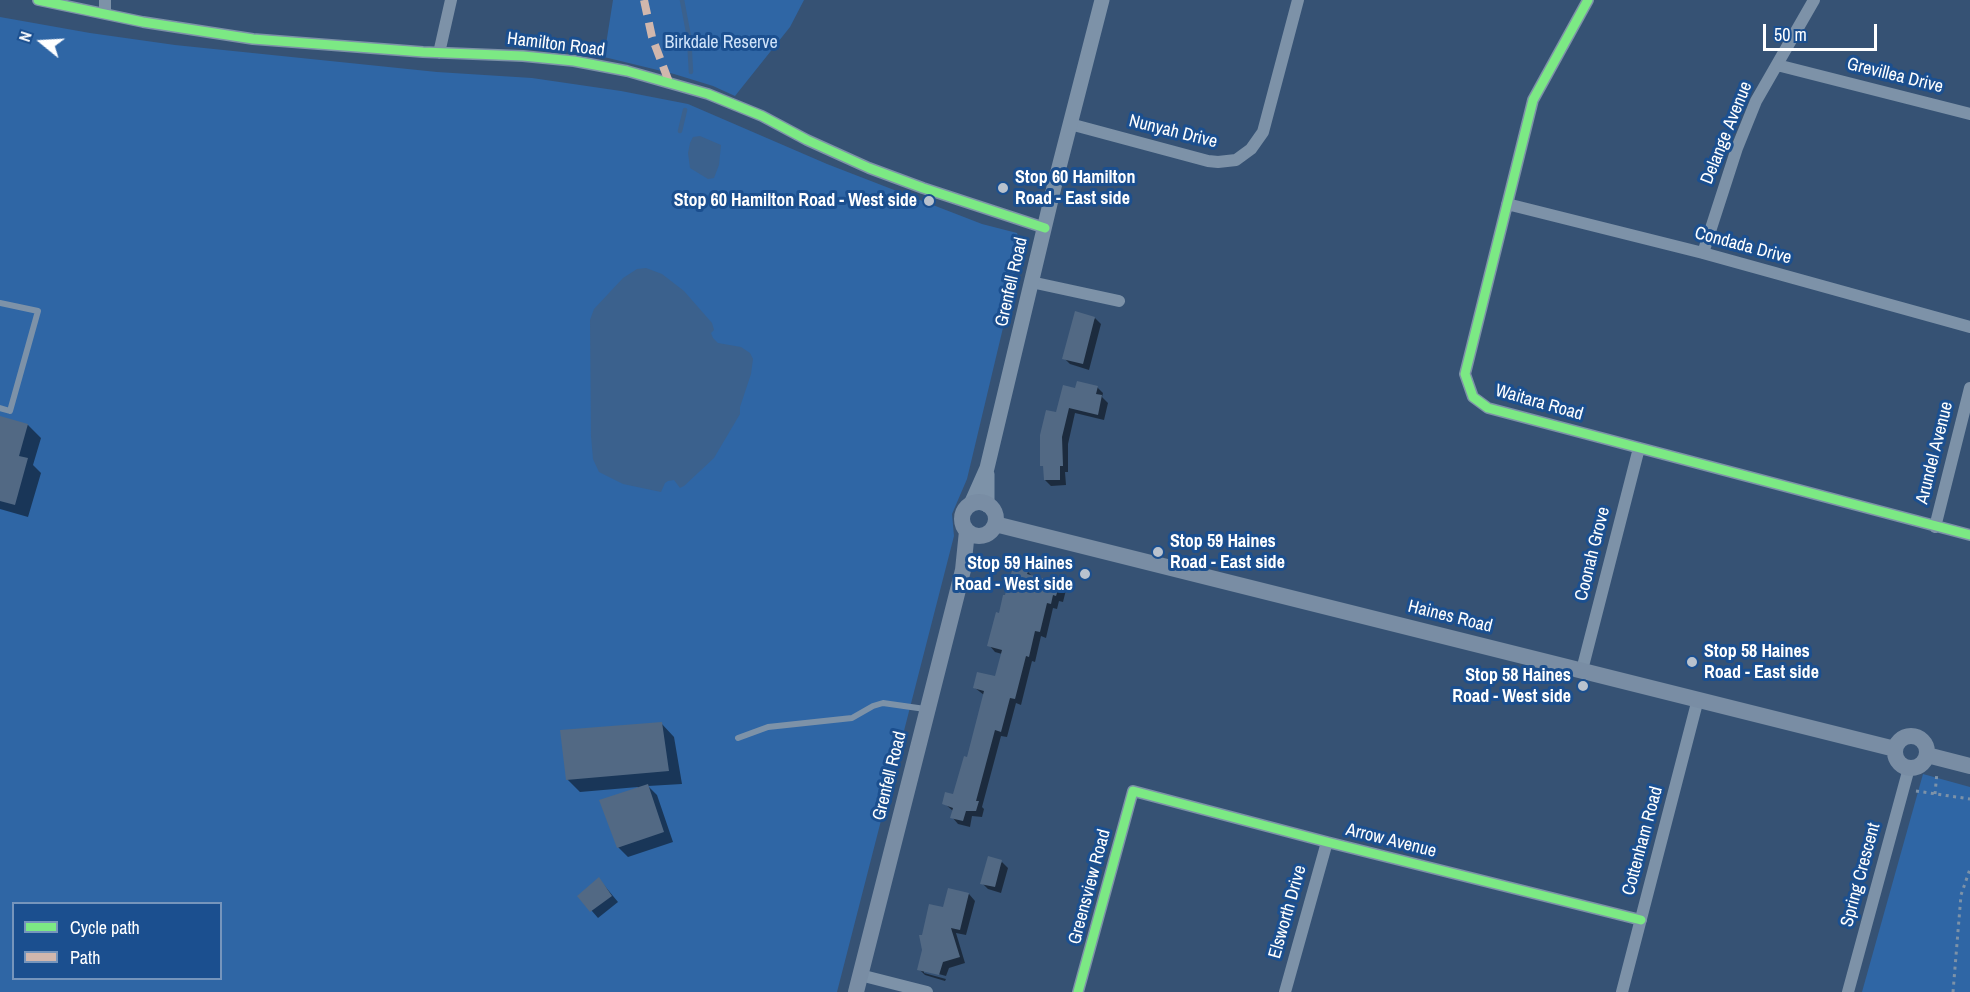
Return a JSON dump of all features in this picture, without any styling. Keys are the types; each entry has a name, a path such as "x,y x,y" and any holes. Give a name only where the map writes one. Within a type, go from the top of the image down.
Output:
{"main road":[{"path":"979,505 994,512 982,530 963,524 963,514 979,505"},
{"name":"Haines Road","path":"982,530 1582,670 1896,748"},
{"name":"Grenfell Road","path":"856,992 963,570 982,530"},
{"path":"1934,757 1909,768 1898,761 1896,748 1903,738 1914,736 1925,743 1934,757 1970,766"}],"street":[{"name":"Hamilton Road","path":"38,0 143,22 253,39 439,53 523,56 574,61 627,71 708,94 869,168 1044,228"},
{"path":"105,0 105,14"},
{"path":"439,53 451,0"},
{"name":"Grenfell Road","path":"979,505 1044,228 1102,0"},
{"name":"Nunyah Drive","path":"1070,124 1208,160 1218,162 1236,160 1259,141 1263,132 1298,0"},
{"name":"Waitara Road","path":"1588,0 1533,100 1465,374 1473,397 1488,408 1970,535"},
{"name":"Delange Avenue","path":"1703,253 1756,101 1814,0"},
{"name":"Grevillea Drive","path":"1777,65 1970,114"},
{"name":"Condada Drive","path":"1507,204 1703,253 1970,327"},
{"path":"1031,282 1119,301"},
{"name":"Arundel Avenue","path":"1935,527 1970,388"},
{"name":"Coonah Grove","path":"1582,670 1639,448"},
{"name":"Cottenham Road","path":"1622,992 1698,699"},
{"name":"Spring Crescent","path":"1848,992 1909,768"},
{"name":"Arrow Avenue","path":"1133,791 1641,920"},
{"name":"Greensview Road","path":"1078,992 1133,791"},
{"name":"Elsworth Drive","path":"1285,992 1327,842"},
{"path":"860,975 927,992"}],"lane":[{"path":"0,303 38,311 10,411 0,408"},
{"path":"738,738 768,727 852,718 883,703 926,710"}],"path":[{"path":"1934,757 1935,794"},
{"path":"1904,788 1921,793 1970,800"},
{"path":"1953,992 1961,895 1970,869"}],"green space":[{"name":"Birkdale Reserve","path":"613,0 804,0 790,27 735,96 713,86 674,74 604,57"},
{"path":"0,17 175,45 437,72 532,78 621,91 688,104 827,164 982,224 1017,233 1022,248 967,479 952,514 954,536 837,992 0,992"},
{"path":"1923,774 1970,787 1970,992 1862,992"}],"shaded area":[{"path":"700,136 721,145 719,165 714,178 708,179 690,168 688,153 690,143 693,137"},
{"path":"646,268 662,274 684,291 712,323 714,330 711,333 718,343 741,347 750,353 753,359 740,414 714,458 684,486 680,488 674,480 668,481 661,492 623,484 599,472 593,459 591,436 590,320 594,309 623,278 637,269"}],"building":[{"path":"1075,311 1095,317 1083,364 1062,359"},
{"path":"1077,381 1098,386 1096,394 1102,395 1098,415 1069,408 1062,437 1063,466 1060,466 1060,480 1044,480 1043,466 1040,466 1040,435 1046,410 1056,412 1063,385 1075,388"},
{"path":"0,416 28,424 19,456 28,458 15,505 0,501"},
{"path":"1013,567 1028,571 1027,574 1060,583 1051,604 1047,603 1040,632 1035,631 1015,699 1010,698 1001,732 995,730 976,801 979,801 976,811 966,811 963,821 950,818 953,808 942,804 945,792 953,794 964,756 967,757 984,691 973,688 977,672 995,676 1002,650 987,646 996,612 999,613"},
{"path":"662,722 669,771 566,780 560,730"},
{"path":"648,784 664,832 617,848 599,800"},
{"path":"988,856 1002,860 995,887 980,884"},
{"path":"599,877 612,896 590,912 577,896"},
{"path":"948,888 969,893 960,930 951,928 960,957 943,962 939,975 917,970 922,950 919,935 922,935 929,904 943,907"}],"waterway":[{"path":"682,0 689,37 691,72"},
{"path":"680,131 685,110"}],"marked path":[{"path":"644,0 652,37 669,82"}],"cycle path":[{"path":"38,0 143,22 253,39 423,52 523,56 574,61 627,71 708,94 762,116 807,140 869,168 1045,228"},
{"path":"1588,0 1533,100 1465,374 1473,397 1488,408 1970,535"},
{"path":"1078,992 1133,791 1641,920"}],"place":[{"name":"Stop 60 Hamilton Road - East side","path":"1003,188"},
{"name":"Stop 60 Hamilton Road - West side","path":"929,201"},
{"name":"Stop 59 Haines Road - East side","path":"1158,552"},
{"name":"Stop 59 Haines Road - West side","path":"1085,574"},
{"name":"Stop 58 Haines Road - East side","path":"1692,662"},
{"name":"Stop 58 Haines Road - West side","path":"1583,686"}]}
